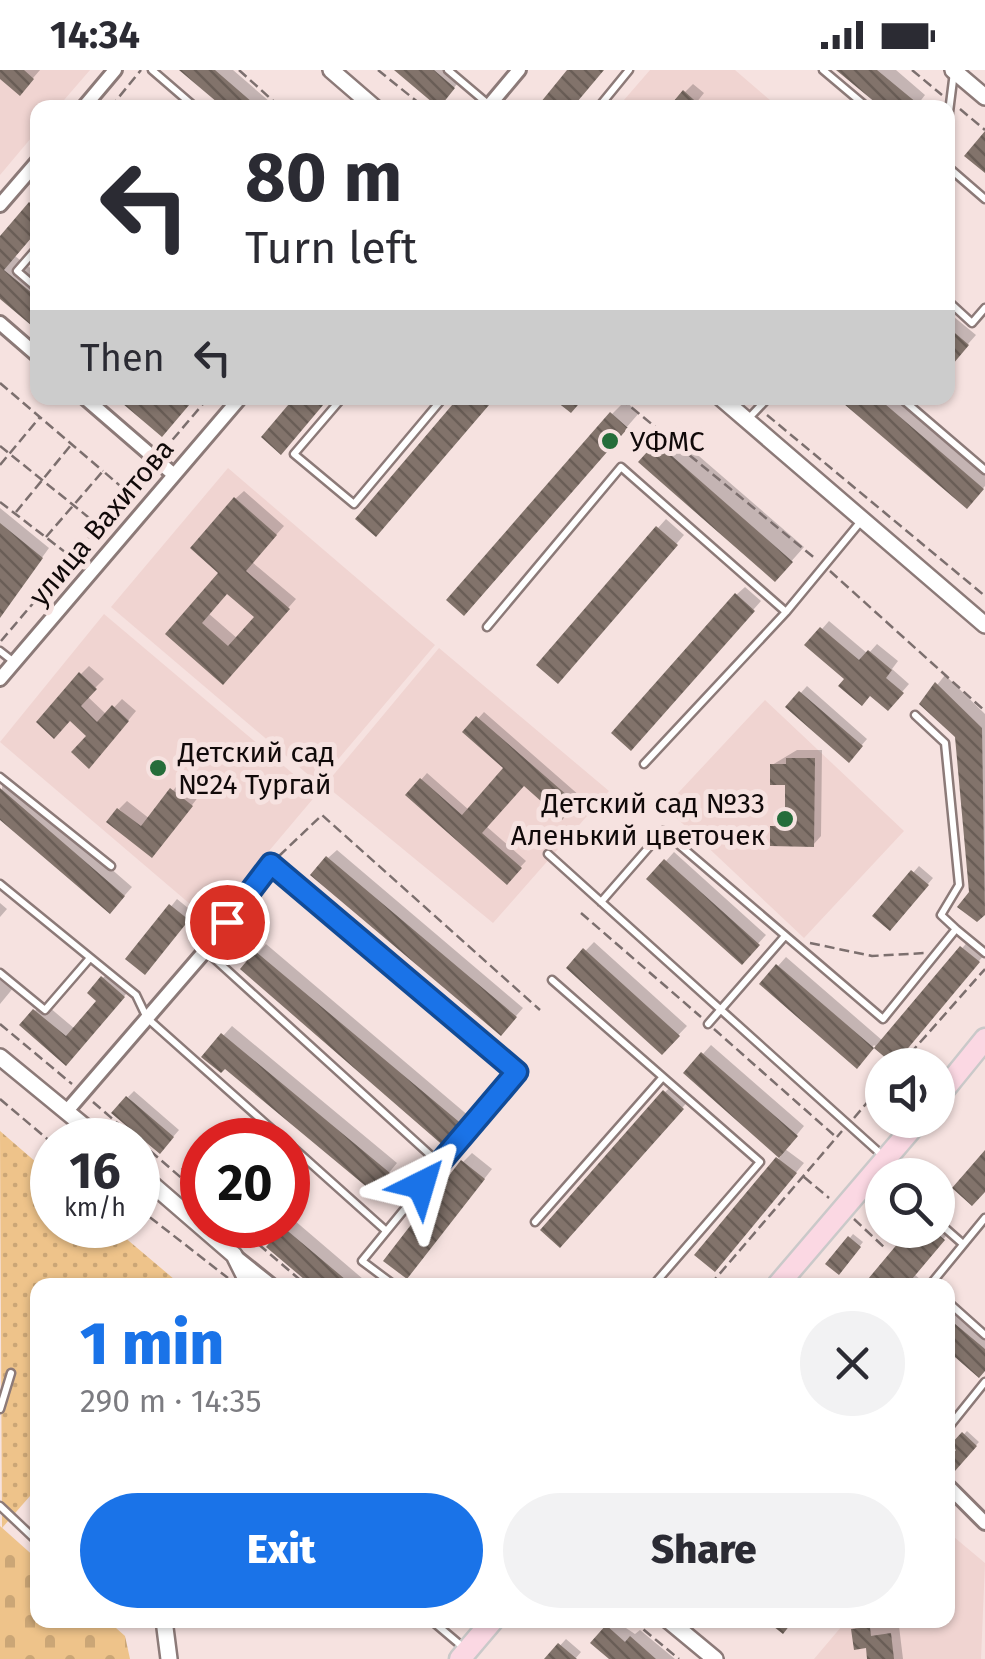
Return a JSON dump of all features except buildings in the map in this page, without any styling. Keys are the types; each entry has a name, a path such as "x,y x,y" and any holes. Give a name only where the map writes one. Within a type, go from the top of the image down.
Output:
{"main road":[{"path":"955,1076 985,1039"},
{"path":"784,1278 865,1188"},
{"path":"464,1655 486,1628"}],"street":[{"path":"90,100 115,70"},
{"path":"332,70 366,100"},
{"path":"493,100 519,70"},
{"path":"957,71 985,97"},
{"path":"0,204 30,172"},
{"path":"0,323 30,349"},
{"path":"93,405 174,475"},
{"name":"улица Вахитова","path":"0,678 234,405"},
{"path":"734,405 753,414 863,520 985,625"},
{"path":"66,1112 205,950 271,864"},
{"path":"0,1057 73,1118"},
{"path":"160,1191 262,1278"},
{"path":"234,1255 246,1278"},
{"path":"955,1493 985,1523"},
{"path":"165,1628 169,1659"},
{"path":"677,1628 708,1657"}],"lane":[{"path":"152,70 187,100"},
{"path":"448,70 481,100"},
{"path":"605,100 630,70"},
{"path":"823,70 859,100"},
{"path":"952,100 957,71"},
{"path":"955,173 985,199"},
{"path":"30,256 17,271 30,282"},
{"path":"955,307 972,323 985,308"},
{"path":"336,405 294,454 354,504 437,405"},
{"path":"753,414 761,405"},
{"path":"909,405 985,470"},
{"path":"487,627 621,468 786,612"},
{"path":"644,764 786,612 863,520"},
{"path":"0,651 14,662"},
{"path":"914,715 945,743 960,885 941,916 985,954"},
{"path":"0,776 111,866"},
{"path":"602,902 663,831 883,1019 956,929"},
{"path":"548,854 848,1125 875,1158"},
{"path":"271,864 517,1072 384,1229 362,1261 385,1278"},
{"path":"0,884 136,995 147,1018 259,1118"},
{"path":"708,1024 788,937"},
{"path":"205,950 439,1164"},
{"path":"0,973 46,1010 90,958"},
{"path":"552,980 760,1162 661,1278"},
{"path":"535,1222 662,1078"},
{"path":"310,1163 384,1229"},
{"path":"936,1278 985,1218"},
{"path":"955,1237 963,1244"},
{"path":"955,1308 985,1335"},
{"path":"0,1409 12,1373"},
{"path":"955,1419 985,1382"},
{"path":"0,1506 30,1534"},
{"path":"438,1628 464,1655"}],"path":[{"path":"117,100 142,70"},
{"path":"239,70 272,100"},
{"path":"378,70 415,100"},
{"path":"0,384 127,492"},
{"path":"0,642 202,405"},
{"path":"629,405 823,565 985,711"},
{"path":"753,414 985,596"},
{"path":"0,465 40,417"},
{"path":"15,513 72,444"},
{"path":"0,446 99,526"},
{"path":"46,538 103,471"},
{"path":"0,502 73,559"},
{"path":"271,864 322,814 540,1010"},
{"path":"581,913 836,1137"},
{"path":"788,937 872,956 937,952"},
{"path":"915,1048 985,969"},
{"path":"0,1024 111,1118"},
{"path":"0,1099 30,1124"},
{"path":"716,1278 865,1105"},
{"path":"160,1160 180,1177"},
{"path":"160,1225 228,1278"},
{"path":"263,1248 298,1278"},
{"path":"642,1628 679,1659"}],"shaded area":[{"path":"0,70 90,70 64,100 30,100 30,139 0,175"},
{"path":"650,70 735,70 770,100 624,100"},
{"path":"228,468 435,645 318,783 111,607"},
{"name":"Детский сад №24 Тургай","path":"104,614 317,794 210,921 0,742"},
{"path":"439,648 609,791 493,923 325,785"},
{"name":"Детский сад №33 Аленький цветочек","path":"765,700 904,831 804,938 665,807"},
{"path":"955,1538 985,1563 981,1659 814,1659 840,1628 955,1628"}],"green space":[{"path":"0,1131 30,1157 30,1248 137,1248 173,1278 30,1278 30,1496 2,1528"},
{"path":"0,1526 30,1553 30,1628 116,1628 125,1636 130,1659 0,1659"}],"place":[{"name":"УФМС","path":"610,441"},
{"name":"Детский сад №24 Тургай","path":"158,768"},
{"name":"Детский сад №33 Аленький цветочек","path":"785,819"}],"route":[{"path":"227,922 271,864 517,1072 421,1185"}]}
